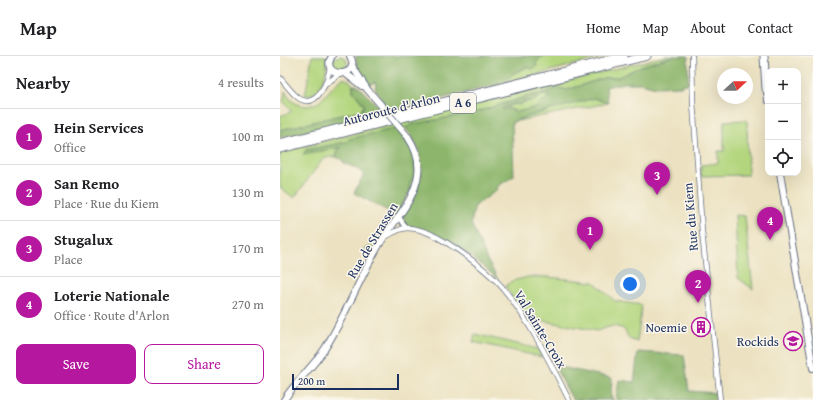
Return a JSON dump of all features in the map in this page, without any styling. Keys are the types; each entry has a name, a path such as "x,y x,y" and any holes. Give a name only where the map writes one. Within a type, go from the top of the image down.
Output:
{"highway":[{"name":"Autoroute d'Arlon","path":"280,143 624,56"},
{"name":"Autoroute d'Arlon","path":"280,149 647,56"},
{"path":"764,56 765,72"}],"main road":[{"path":"342,73 352,66 350,56"},
{"path":"761,56 765,82"},
{"path":"330,57 330,67"},
{"name":"Rue de Strassen","path":"284,400 323,351 384,238 413,193 418,175 418,161 416,153 408,137 367,89 352,66"},
{"name":"Rue de Strassen","path":"330,67 334,72 342,73 367,89"},
{"path":"781,176 813,368"}],"street":[{"name":"Rue du Kiem","path":"692,56 693,102 702,232 720,400"},
{"path":"326,84 330,67"},
{"path":"280,78 296,96 303,100 316,97 326,84 342,73"},
{"path":"384,238 406,228 398,216"},
{"name":"Val Sainte-Croix","path":"406,228 428,233 448,244 473,261 501,286 534,334 569,400"}],"green space":[{"path":"312,56 326,56 325,74 316,91 305,96"},
{"path":"337,56 343,56 347,60 347,66 343,70 337,70 333,66 333,60"},
{"path":"356,56 544,56 541,57 536,63 537,66 532,69 526,67 514,73 504,83 280,138 280,130 362,110 364,105 353,91 353,85 357,85 377,105 383,102 383,99 375,89 376,83 375,82 369,85 357,67"},
{"path":"608,56 504,83 514,73 536,63 541,57"},
{"path":"666,56 674,56 641,66 619,77 604,78 567,90 559,88 477,112 414,124 405,128 394,129 350,139 346,142 306,150 343,147 338,150 336,157 323,159 294,198 280,187 280,153 282,152"},
{"path":"674,56 688,56 688,84 681,86 656,87 641,83 623,83 606,87 608,103 594,98 512,122 514,176 498,186 497,190 475,206 471,223 487,260 498,279 472,257 449,242 424,230 407,225 404,222 403,215 415,194 420,181 422,168 419,151 412,136 405,128 414,124 477,112 559,88 567,90 604,78 619,77 641,66","holes":["542,95 551,96 539,104 538,107 517,112 508,108 503,110 504,107 516,103 519,105 523,102 535,100"]},
{"path":"343,78 349,80 353,85 353,91 364,105 362,110 280,130 280,116 291,112 283,101 285,91 290,99 298,105 312,105 321,100 334,85"},
{"path":"542,95 552,96 539,104 538,107 517,112 508,108 502,110 503,107 535,100"},
{"path":"594,98 608,103 512,122 529,116"},
{"path":"747,120 748,175 701,176 701,165 718,163 718,151 724,151 724,121"},
{"path":"394,129 398,130 410,147 414,156 415,167 415,174 410,182 410,191 396,214 354,193 364,174 354,167 345,164 341,159 336,157 338,150 342,147 303,155 306,150 346,142 349,139"},
{"path":"405,138 412,148 415,158 416,168 415,178 410,191 410,182 415,174 414,156"},
{"path":"410,191 371,253 364,250 372,245 392,213 396,213"},
{"path":"735,215 745,216 753,289 738,278"},
{"path":"528,277 548,277 594,282 615,301 642,305 637,342 629,339 626,332 622,328 612,326 597,331 529,318 522,312 506,288 506,285 512,281"},
{"path":"475,334 538,349 542,357 473,342"},
{"path":"638,352 684,355 689,391 716,393 717,400 616,400 619,380 634,382"},
{"path":"561,367 612,378 611,398 614,400 573,400 556,369"}],"place":[{"name":"Stugalux","path":"657,195"},
{"name":"Loterie Nationale","path":"770,240"},
{"name":"Hein Services","path":"590,250"},
{"name":"San Remo","path":"698,303"},
{"name":"Noemie","path":"701,327"},
{"name":"Rockids","path":"793,341"}]}
